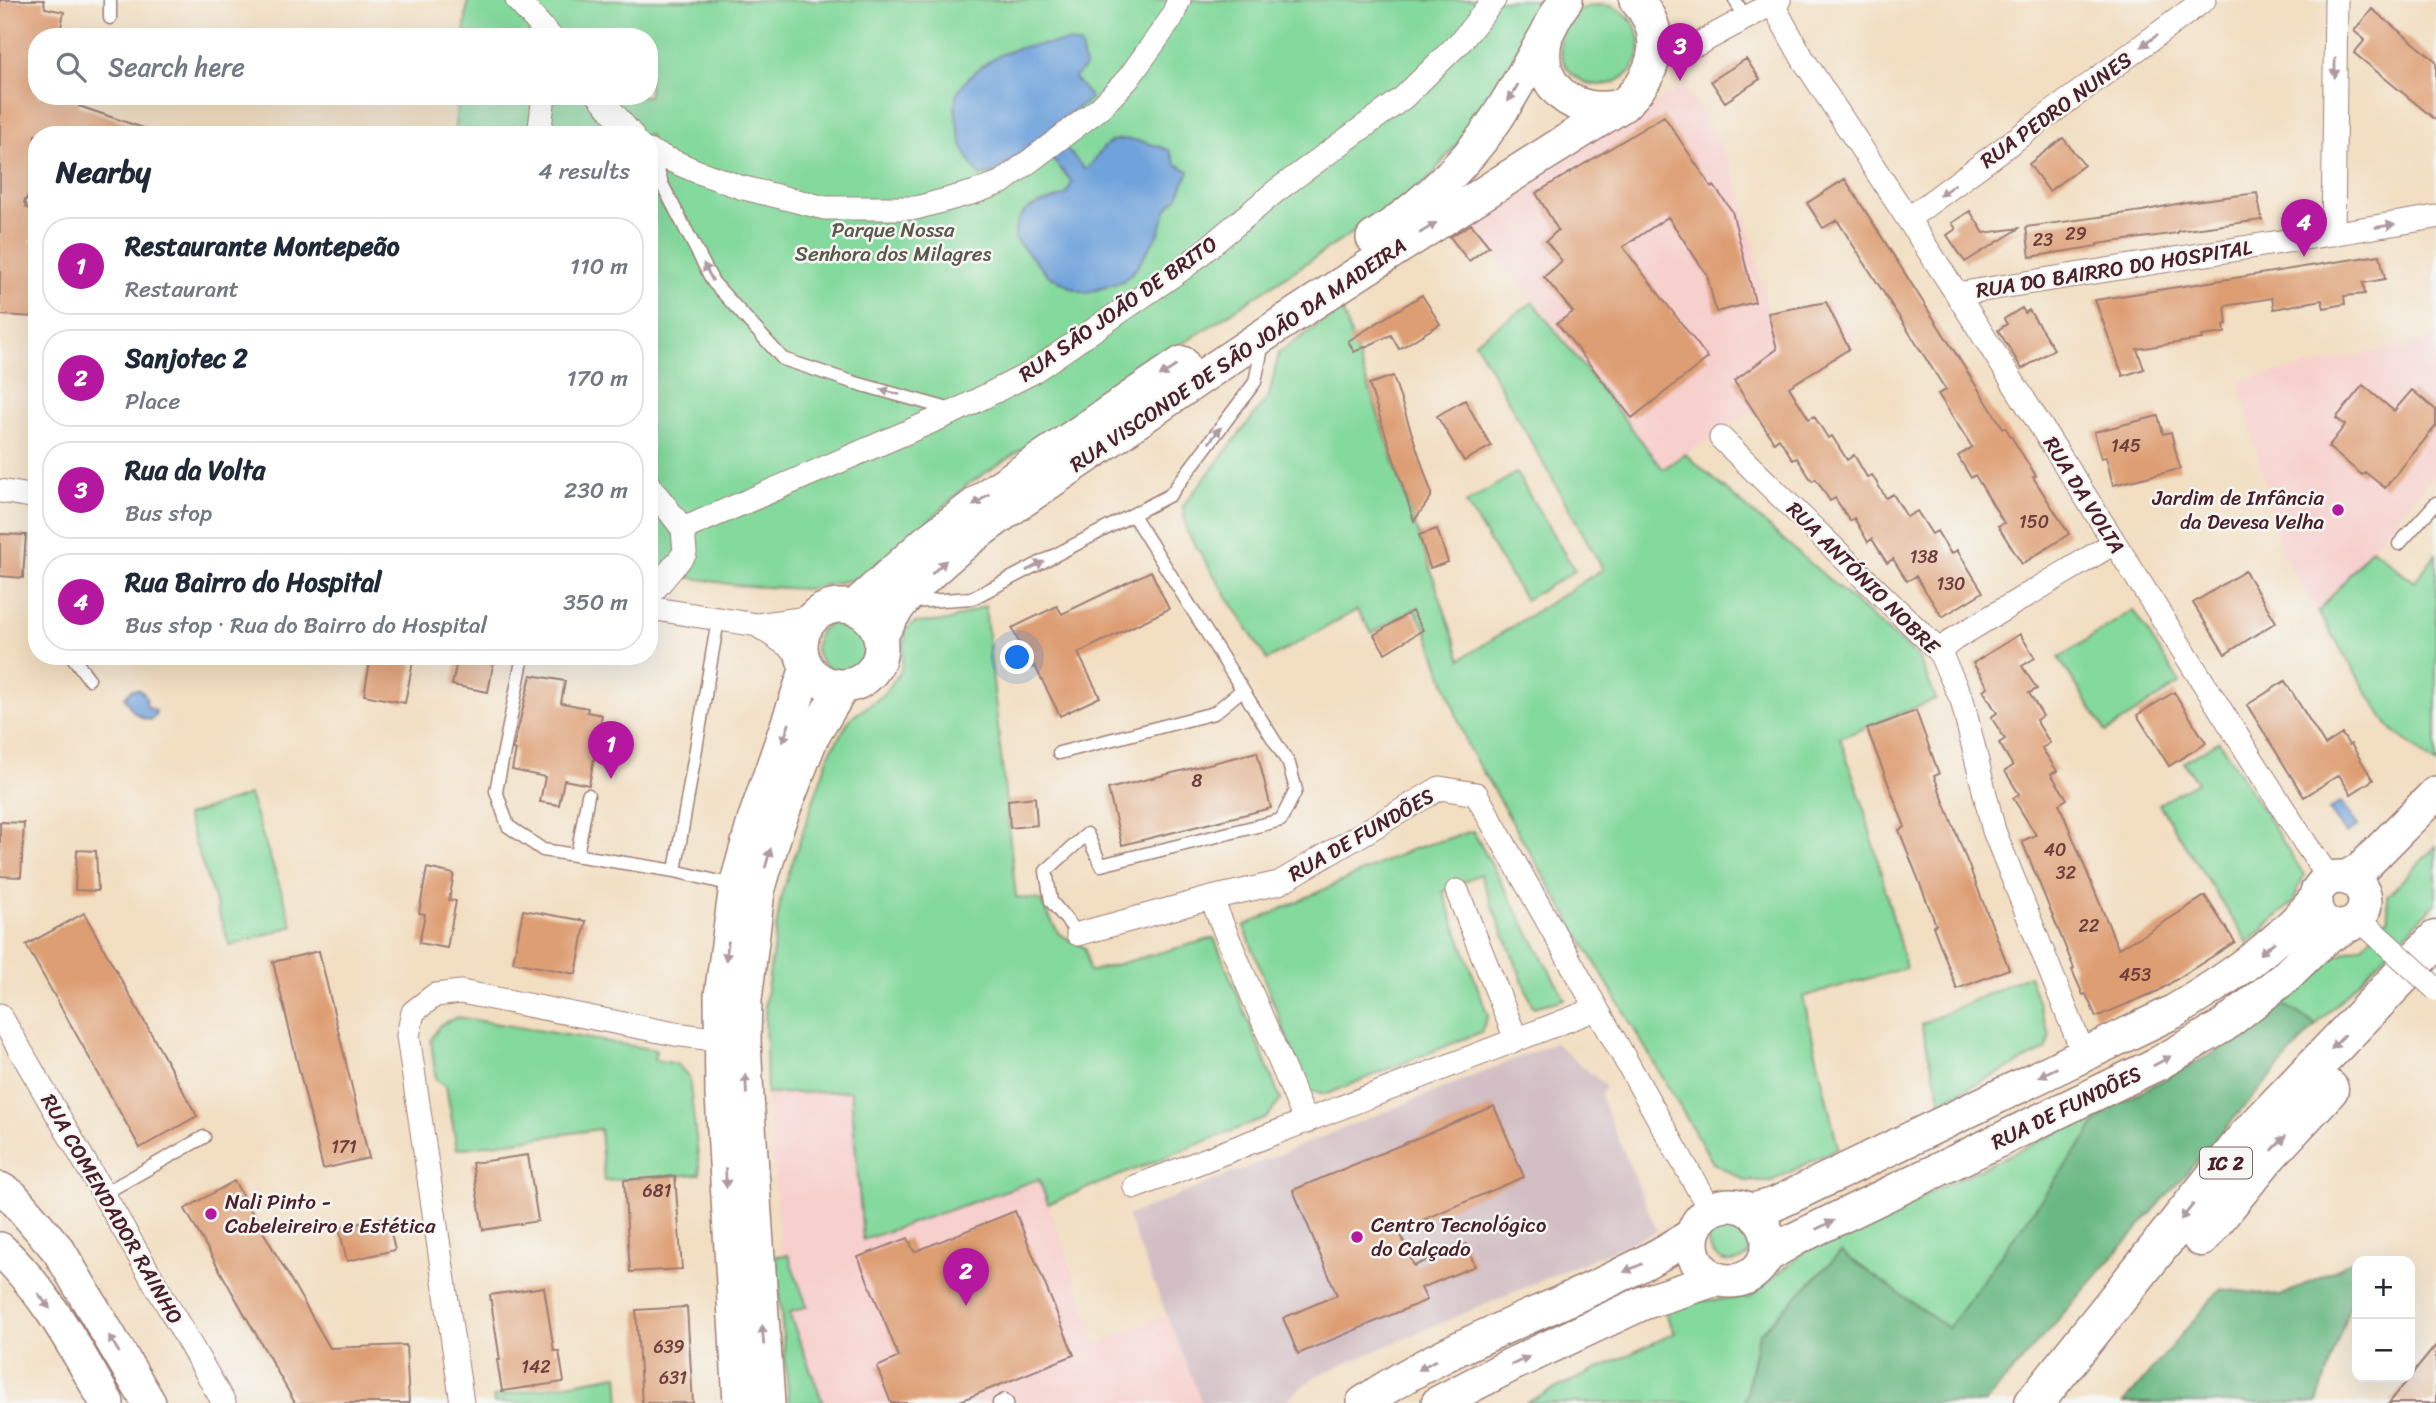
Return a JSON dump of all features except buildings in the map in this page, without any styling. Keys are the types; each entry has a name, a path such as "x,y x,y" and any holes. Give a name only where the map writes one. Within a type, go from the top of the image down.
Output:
{"highway":[{"name":"IC 2","path":"2034,1403 2246,1138 2436,940"},
{"name":"IC 2","path":"2064,1403 2265,1158 2436,972"}],"main road":[{"name":"RUA VISCONDE DE SÃO JOÃO DA MADEIRA","path":"853,608 926,542 1033,463 1404,218 1427,198 1489,131 1566,0"},
{"path":"1636,0 1653,24 1655,47"},
{"name":"RUA VISCONDE DE SÃO JOÃO DA MADEIRA","path":"1547,33 1543,47 1544,66 1551,85 1557,91 1578,104 1591,108 1610,109 1623,105"},
{"name":"RUA VISCONDE DE SÃO JOÃO DA MADEIRA","path":"768,1403 747,1097 745,1000 758,891 777,827 811,739 843,686 857,683 868,675 877,664 881,651 880,637 901,602 949,558 1005,514 1162,403 1385,256 1623,105 1643,82 1653,60 1655,47"},
{"path":"740,1403 731,1284 720,1040 721,996 736,886 804,661 801,641 805,628 825,609 839,606 853,608 865,614 875,624 880,637"},
{"path":"804,661 817,678 829,684 843,686"},
{"name":"RUA DE FUNDÕES","path":"2436,793 2361,869 2347,904 2328,935 2283,979 2223,1026 2159,1063 1795,1239 1765,1258 1759,1268 1740,1280 1728,1282 1717,1279 1699,1266 1691,1246 1701,1223 1730,1205 1750,1211 1775,1204 2174,1012 2222,982 2290,929 2347,904 2374,883 2436,821"},
{"path":"0,1189 12,1196 59,1251 149,1403"},
{"path":"1750,1211 1760,1220 1766,1232 1768,1245 1765,1258"},
{"path":"1363,1403 1442,1356 1658,1257 1701,1223"},
{"path":"0,1249 60,1321 107,1403"},
{"name":"RUA DE FUNDÕES","path":"1438,1403 1513,1364 1643,1303 1717,1279"}],"street":[{"path":"517,0 543,28"},
{"path":"658,155 740,187 825,208 916,208 975,192 1002,182 1100,108 1128,79 1171,19 1179,0"},
{"name":"RUA SÃO JOÃO DE BRITO","path":"683,529 956,411 1031,373 1185,267 1276,191 1403,98 1462,40 1494,0"},
{"name":"RUA PEDRO NUNES","path":"1908,219 2204,0"},
{"path":"2333,234 2336,0"},
{"path":"1655,47 1698,44 1740,10 1776,2"},
{"name":"RUA DA VOLTA","path":"1776,2 1803,60 1957,294 2305,844 2347,904 2436,989"},
{"path":"540,126 543,105"},
{"path":"607,105 624,126"},
{"name":"RUA DO BAIRRO DO HOSPITAL","path":"1957,294 2436,218"},
{"name":"RUA ANTÓNIO NOBRE","path":"1721,438 1939,651 1962,700 1994,831 2084,1055"},
{"path":"0,491 28,496"},
{"path":"658,497 683,529 685,553 658,585"},
{"path":"1939,651 1954,639 2114,543"},
{"path":"658,610 757,625 814,617"},
{"path":"757,625 804,661"},
{"name":"RUA DE FUNDÕES","path":"1078,934 1211,898 1279,883 1440,788 1476,794 1596,1009 1701,1223"},
{"path":"1457,891 1516,1039"},
{"path":"1211,898 1306,1122"},
{"path":"462,1403 408,1036 413,1012 435,995 461,992 676,1034 720,1040"},
{"path":"1136,1187 1596,1009"},
{"name":"RUA COMENDADOR RAINHO","path":"0,1015 223,1403"}],"lane":[{"path":"110,0 110,18"},
{"path":"658,172 713,282 783,359 852,382 956,411"},
{"path":"901,602 973,598 1170,495 1255,382 1264,335"},
{"path":"2399,544 2436,503"},
{"path":"1078,934 1051,901 1046,871 1087,834 1101,865 1281,820 1296,790 1289,764 1133,514"},
{"path":"675,871 718,620"},
{"path":"79,665 89,679"},
{"path":"521,665 496,791 508,826 543,850 675,871 736,886"},
{"path":"1059,753 1214,713 1242,690"},
{"path":"576,855 588,795"},
{"path":"103,1194 204,1137"},
{"path":"999,1403 1005,1400 1007,1403"}],"shaded area":[{"path":"1684,86 1730,162 1748,221 1768,313 1831,302 1855,344 1663,469 1468,219"},
{"name":"Jardim de Infância da Devesa Velha","path":"2436,339 2436,472 2318,612 2282,554 2240,381"},
{"name":"Centro Tecnológico do Calçado","path":"1555,1043 1606,1086 1600,1096 1657,1231 1314,1377 1283,1403 1202,1403 1127,1216"},
{"path":"851,1091 863,1240 1040,1179 1097,1343 1166,1315 1202,1403 794,1403 767,1095"}],"green space":[{"name":"Parque Nossa Senhora dos Milagres","path":"468,0 1543,0 1488,106 1421,188 967,485 870,576 806,589 742,586 658,572 658,126 455,126 457,105 658,105 658,28 465,28"},
{"path":"1600,5 1615,8 1628,17 1637,30 1640,45 1637,60 1628,73 1615,82 1600,85 1585,82 1572,73 1563,60 1560,45 1563,30 1572,17 1585,8"},
{"path":"1533,302 1663,469 1685,454 1919,658 1936,699 1840,738 1863,805 1906,968 1803,997 1838,1148 1772,1181 1746,1181 1713,1163 1468,747 1426,629 1414,609 1372,633 1357,610 1267,660 1187,532 1183,506 1269,396 1279,352 1342,309 1461,659 1603,569 1475,342"},
{"path":"1516,473 1575,571 1525,600 1466,503"},
{"path":"2372,548 2414,582 2436,554 2436,765 2389,727 2318,612"},
{"path":"985,606 1016,897 1040,900 1059,934 1085,948 1089,972 1214,938 1281,1100 1267,1117 1048,1204 1039,1179 863,1240 851,1091 767,1094 765,1003 781,896 830,752 851,718 882,696 901,671 906,629 914,623 948,621"},
{"path":"2133,610 2180,683 2106,732 2059,658"},
{"path":"841,621 859,628 866,646 859,664 841,671 823,664 816,646 823,628"},
{"path":"2219,741 2304,875 2293,902 2248,943 2159,804 2197,782 2184,762"},
{"path":"249,795 293,926 230,946 186,816"},
{"path":"1473,831 1565,999 1533,1007 1480,874 1443,892 1488,1016 1481,1032 1327,1094 1307,1090 1244,926 1410,850"},
{"path":"2436,846 2436,903 2316,1025 2280,1002 2328,959 2362,946 2389,917 2387,896"},
{"path":"2029,975 2050,1036 2046,1050 1941,1101 1921,1024"},
{"path":"2280,1002 2316,1025 1985,1403 1744,1403 1759,1334 1841,1252 1948,1328 2107,1109 2220,1050"},
{"path":"457,1017 656,1050 654,1060 677,1064 689,1077 700,1174 604,1181 600,1129 457,1149 446,1086 436,1080 431,1040 440,1025"},
{"path":"2107,1109 1948,1329 1759,1334 1744,1403 1525,1403 1675,1333 1664,1310 1688,1302 1750,1297 1805,1251"},
{"path":"1731,1216 1747,1223 1754,1239 1747,1255 1731,1262 1715,1255 1708,1239 1715,1223"},
{"path":"788,1255 807,1306 789,1313 823,1403 789,1403 776,1256"},
{"path":"2352,1261 2352,1298 2317,1403 2124,1403 2220,1289 2281,1296"},
{"path":"618,1375 620,1403 494,1403 493,1397"}],"water":[{"path":"1068,42 1081,46 1085,67 1074,78 1091,98 1050,129 1085,170 1109,143 1126,139 1169,150 1176,164 1189,171 1178,197 1166,210 1159,233 1135,270 1123,281 1087,293 1048,275 1015,239 1018,219 1023,213 1038,204 1066,195 1072,182 1036,141 994,173 980,176 962,144 955,106 956,95 962,85 995,58 1029,46"},
{"path":"137,689 145,695 146,706 156,711 155,717 150,720 135,712 125,697 131,690"},
{"path":"2341,802 2358,826 2346,834 2329,810"}],"place":[{"name":"Rua da Volta","path":"1680,81"},
{"name":"Rua Bairro do Hospital","path":"2304,257"},
{"name":"Jardim de Infância da Devesa Velha","path":"2338,510"},
{"name":"Restaurante Montepeão","path":"611,779"},
{"name":"Nali Pinto - Cabeleireiro e Estética","path":"211,1214"},
{"name":"Centro Tecnológico do Calçado","path":"1357,1237"},
{"name":"Sanjotec 2","path":"966,1306"}]}
